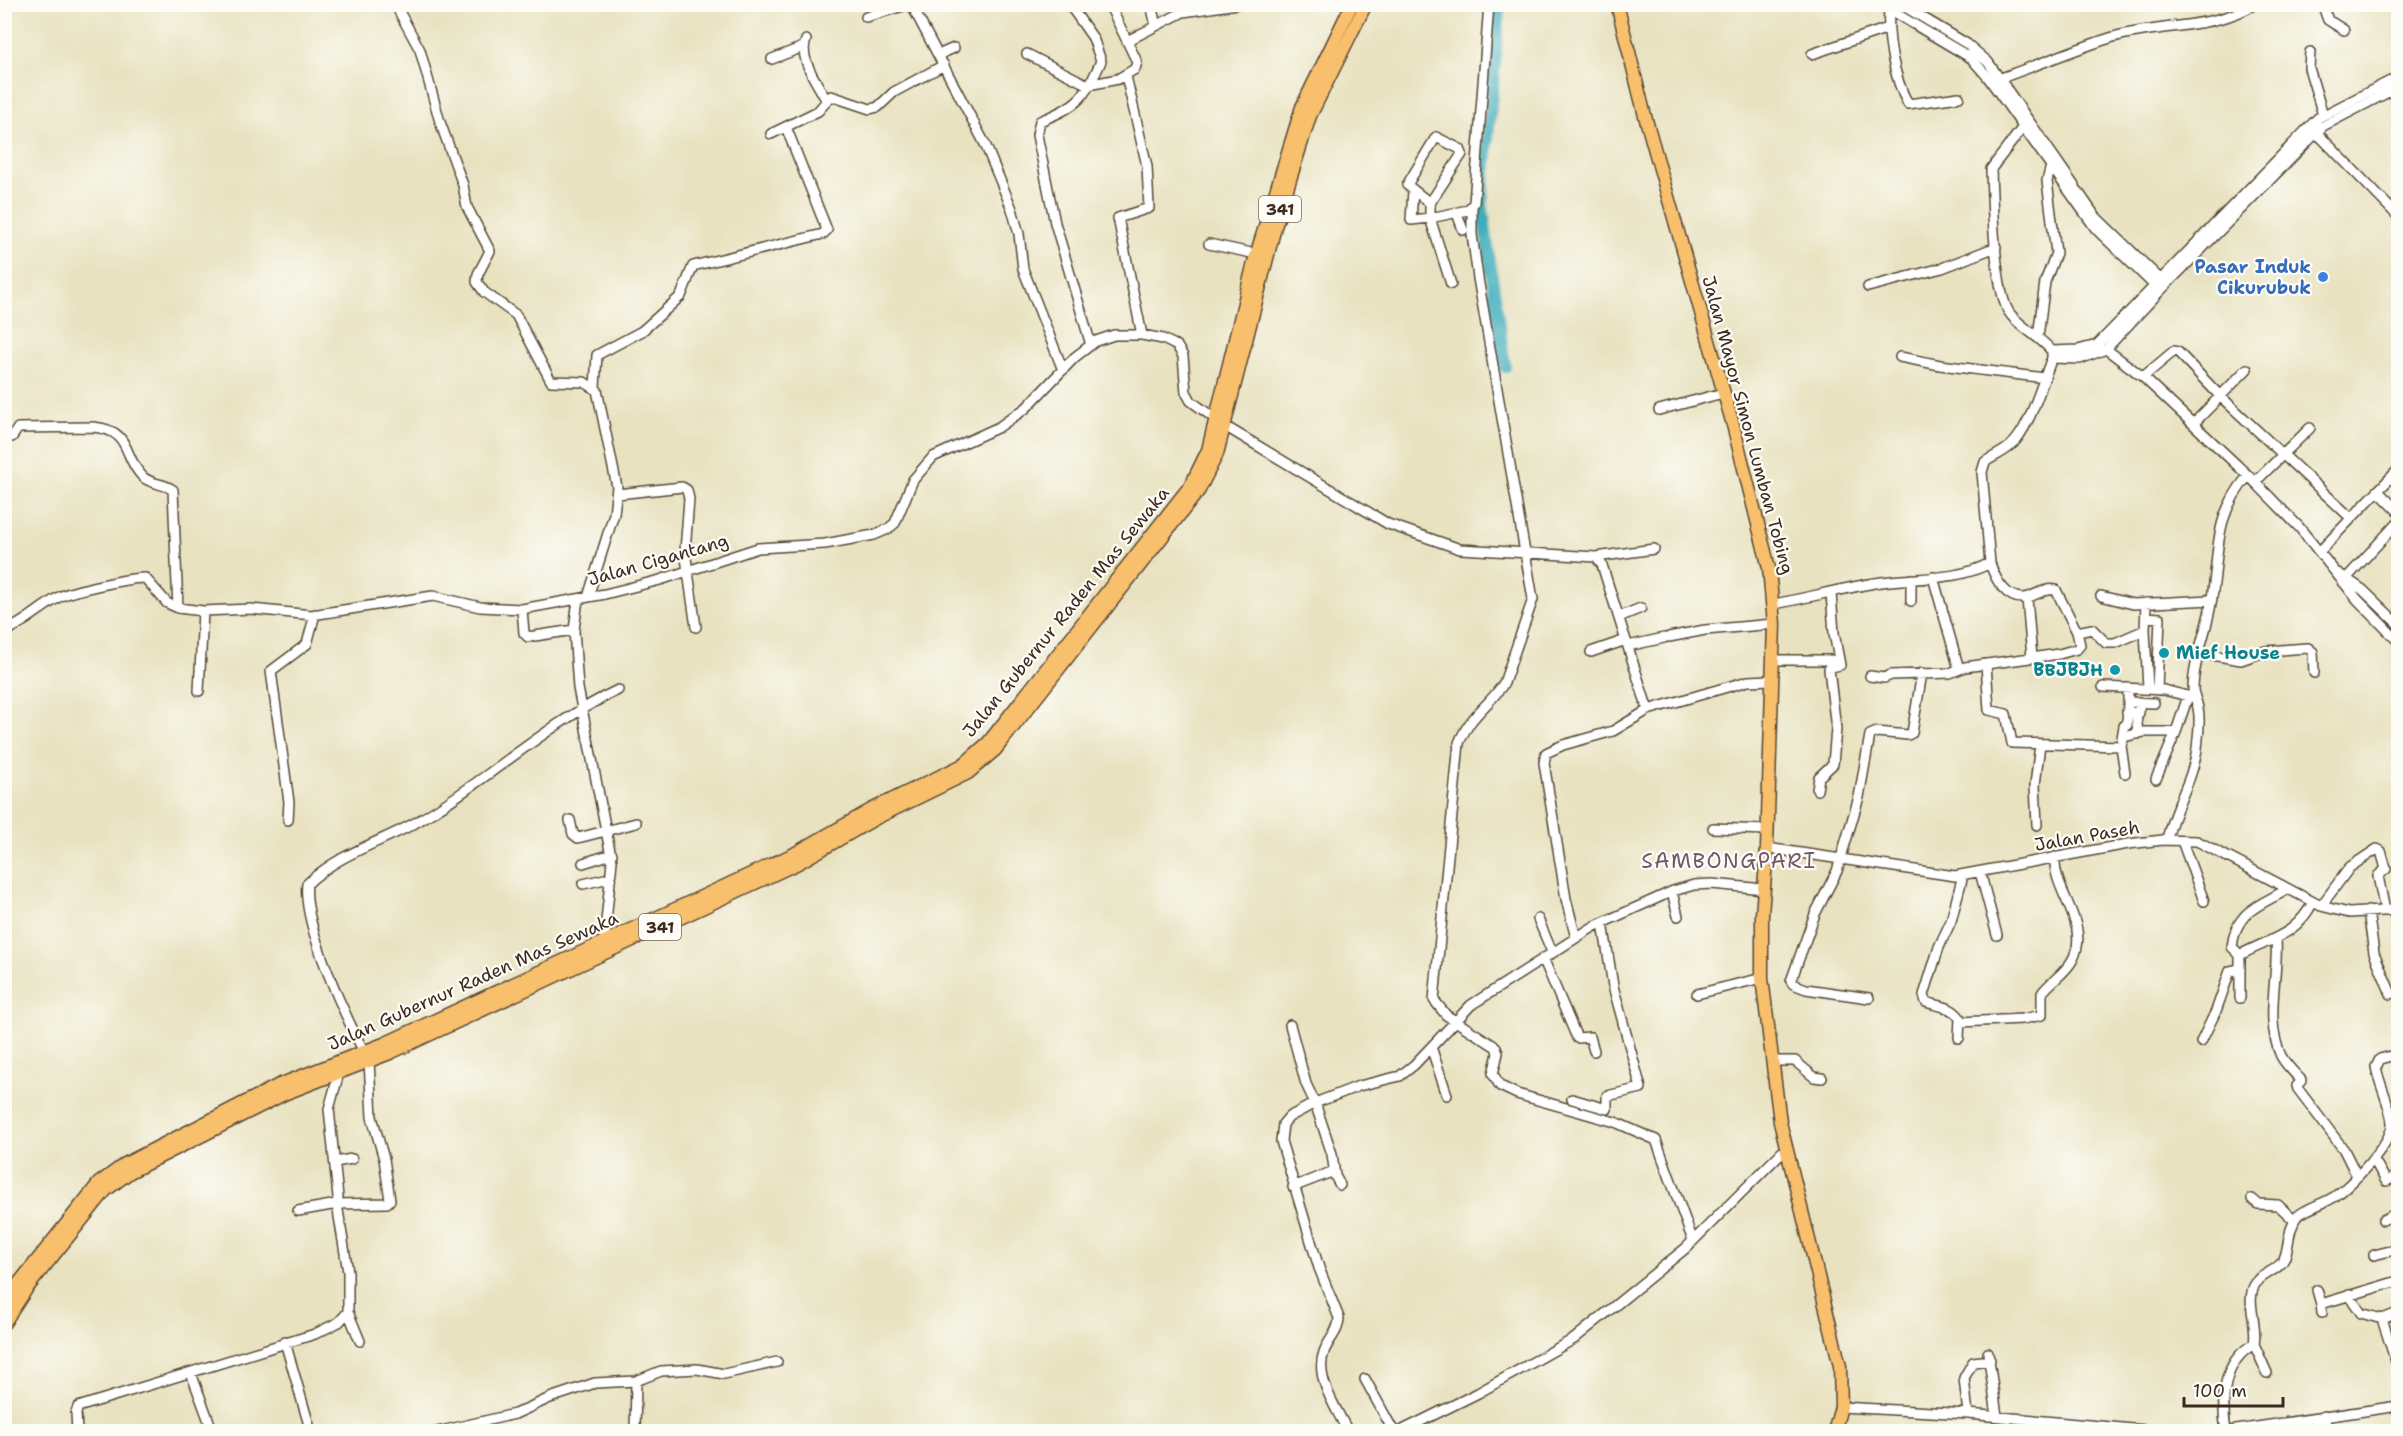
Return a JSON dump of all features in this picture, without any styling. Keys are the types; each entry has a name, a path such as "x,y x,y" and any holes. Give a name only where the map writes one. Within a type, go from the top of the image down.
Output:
{"main road":[{"name":"341","path":"1252,290 1256,254 1302,107 1352,4"},
{"name":"341","path":"1219,421 1252,290 1310,116 1366,4"},
{"name":"Jalan Mayor Simon Lumban Tobing","path":"1617,4 1645,116 1723,393 1769,568 1774,624 1762,978 1779,1113 1786,1148 1840,1366 1841,1407 1834,1431"},
{"name":"Jalan Gubernur Raden Mas Sewaka","path":"4,1304 99,1183 125,1164 157,1153 284,1094 339,1073 367,1057 640,931 898,802 963,765 987,743 1150,545 1199,490 1217,454 1219,421"},
{"name":"Jalan Gubernur Raden Mas Sewaka","path":"442,1023 604,942 640,931"},
{"name":"Jalan Gubernur Raden Mas Sewaka","path":"4,1323 27,1288 106,1190 130,1172 157,1153 279,1085 367,1057"}],"street":[{"path":"395,4 420,50 440,122 463,185 467,207 490,251 478,274 477,282 484,292 516,315 551,381 584,382 595,387"},
{"path":"866,17 910,4 985,144 1012,209 1019,234 1023,269 1063,370"},
{"path":"1069,4 1093,38 1101,56 1100,64 1080,99 1069,110 1040,121 1037,135 1055,223 1090,345"},
{"path":"1027,54 1088,85 1126,76 1137,66 1109,4"},
{"path":"1151,4 1156,26"},
{"path":"1127,41 1183,12 1237,4"},
{"path":"1489,4 1480,142 1472,208 1472,234 1524,553 1532,582 1533,599 1530,616 1504,683 1497,694 1475,713 1459,742 1434,1000 1441,1012 1496,1047 1498,1053 1493,1074 1500,1086 1517,1094 1607,1109 1607,1096 1641,1088 1613,986 1603,923"},
{"path":"1880,4 1979,53 2001,78 2049,159 2047,181 2056,253 2045,282 2038,337"},
{"path":"1900,4 1971,58 2095,216 2160,285"},
{"path":"2001,78 2113,37 2190,22 2223,20 2255,4"},
{"path":"2322,4 2328,20 2344,30"},
{"path":"1889,9 1888,28 1908,104 1959,97"},
{"path":"1812,54 1888,28"},
{"path":"772,59 804,44 804,57 826,100"},
{"path":"939,56 954,48"},
{"path":"2310,52 2309,68 2323,115"},
{"path":"771,134 820,110 826,100 833,96 870,109 878,107 894,92 944,66"},
{"path":"1126,76 1148,174 1148,210 1122,215 1118,218 1142,335"},
{"path":"2052,354 2097,345 2160,285 2314,129 2323,115 2398,77"},
{"path":"2314,129 2398,87"},
{"path":"604,942 612,854 583,706 574,630 583,598 610,530 617,494 600,397 595,387 597,355 642,331 681,296 693,266 823,234 826,230 786,127"},
{"path":"2023,127 1991,169 2001,291 2009,314 2038,337 2052,354 2079,359 2106,349 2160,285"},
{"path":"2314,129 2398,216"},
{"path":"1430,203 1407,185 1436,137 1460,149 1462,154 1430,203 1430,218 1451,284"},
{"path":"1413,191 1411,220 1457,213 1472,208"},
{"path":"1457,213 1463,230"},
{"path":"1209,244 1256,254"},
{"path":"1868,287 1942,268 1996,247"},
{"path":"1138,308 1150,307"},
{"name":"Jalan Cigantang","path":"4,632 21,625 67,593 112,585 127,579 145,578 161,599 178,608 203,611 251,609 315,614 434,596 480,607 522,609 583,598 687,571 758,548 825,544 874,535 895,523 913,480 933,457 999,427 1026,408 1090,345 1114,335 1142,335 1164,339 1177,346 1183,356 1186,392 1191,401 1219,421"},
{"path":"2106,349 2143,377 2194,423 2252,479 2335,572 2381,606 2398,624"},
{"path":"2143,377 2175,351 2351,518"},
{"path":"1870,676 1884,678 1891,675 1950,673 1959,669 2077,649 2080,645 2077,632 2056,590 2051,589 2027,598 2012,596 1997,582 1990,563 1982,472 1985,462 2015,441 2028,419 2052,354"},
{"path":"1900,357 1940,365 2045,378"},
{"path":"2194,423 2247,369"},
{"path":"1659,410 1723,393"},
{"path":"1219,421 1388,524 1460,549 1596,557 1654,549"},
{"path":"4,439 10,438 18,428 93,427 103,428 119,436 142,476 149,482 173,490 178,608"},
{"path":"2156,779 2192,697 2226,507 2232,495 2283,455 2310,428"},
{"path":"2319,552 2398,470"},
{"path":"617,494 650,489 685,488 689,499 685,526 687,571 696,627"},
{"path":"2378,491 2398,511"},
{"path":"2345,580 2398,522"},
{"path":"1596,557 1602,565 1648,710"},
{"path":"1774,604 1870,584 1973,570 1990,563"},
{"path":"1933,577 1959,669"},
{"path":"1911,579 1911,601"},
{"path":"2345,580 2398,641"},
{"path":"1831,593 1834,633 1838,644 1840,665 1831,667"},
{"path":"2101,596 2133,604 2211,600"},
{"path":"2027,598 2032,658"},
{"path":"2128,702 2157,705 2145,630 2146,603"},
{"path":"1619,617 1641,608"},
{"path":"522,609 524,633 528,637 574,630"},
{"path":"199,691 203,611"},
{"path":"288,820 289,802 271,671 307,644 315,614"},
{"path":"2146,617 2160,618 2153,690"},
{"path":"1591,652 1627,643 1705,630 1774,624"},
{"path":"2077,632 2092,629 2100,638 2111,643 2145,630"},
{"path":"2200,653 2241,660 2266,651 2308,648 2313,652 2314,673"},
{"path":"1772,660 1829,658 1836,729 1833,764 1819,777 1817,790"},
{"path":"1986,664 1989,710 2006,714 2009,741 2040,744 2122,742 2138,734 2176,732"},
{"path":"1869,998 1806,989 1791,982 1815,914 1831,884 1840,858 1859,797 1870,735 1876,732 1911,735 1922,673"},
{"path":"1576,938 1566,899 1544,763 1546,753 1613,731 1648,710 1748,681 1771,680"},
{"path":"2103,687 2153,690 2192,697"},
{"path":"2128,688 2128,702 2138,734"},
{"path":"298,1211 337,1204 387,1203 390,1200 384,1160 372,1117 367,1057 332,980 311,921 307,884 350,853 414,823 583,706 618,690"},
{"path":"2168,840 2170,823 2190,783 2196,751 2199,718 2192,697"},
{"path":"2132,712 2139,713 2139,702"},
{"path":"2126,773 2122,742 2132,712"},
{"path":"2037,825 2035,785 2040,744"},
{"path":"570,820 573,834 578,838 636,823"},
{"path":"1713,828 1767,830"},
{"name":"Jalan Paseh","path":"1767,848 1963,875 2128,844 2168,840 2197,841 2317,904 2343,912 2392,910"},
{"path":"2182,841 2205,901"},
{"path":"2240,955 2290,932 2350,867 2377,849 2381,851 2386,869 2378,876 2392,910 2398,933"},
{"path":"583,863 612,854"},
{"path":"1960,1022 2023,1019 2042,1015 2042,993 2067,968 2074,958 2077,944 2075,922 2058,875 2055,857"},
{"path":"1980,872 1997,935"},
{"path":"1959,1038 1960,1022 1953,1010 1926,1002 1924,995 1939,947 1955,909 1963,875"},
{"path":"583,884 609,878"},
{"path":"1348,1431 1322,1377 1321,1361 1339,1325 1339,1318 1319,1268 1293,1187 1281,1141 1283,1124 1315,1103 1359,1086 1400,1076 1471,1005 1552,952 1603,923 1672,892 1694,885 1712,884 1764,889"},
{"path":"2240,998 2240,955 2232,947 2236,924 2245,915 2288,889"},
{"path":"1672,892 1678,916"},
{"path":"2368,911 2374,953 2391,994"},
{"path":"1538,919 1552,952"},
{"path":"2276,939 2277,957 2272,1002 2280,1053 2302,1082 2297,1086 2298,1089 2344,1150 2357,1176"},
{"path":"1543,958 1576,1037 1578,1040 1590,1037 1594,1051"},
{"path":"2201,1042 2216,1011 2230,971 2240,969"},
{"path":"1697,994 1762,978"},
{"path":"1290,1025 1306,1084 1315,1103 1340,1185"},
{"path":"1431,1047 1447,1095"},
{"path":"2267,1373 2254,1344 2256,1321 2250,1296 2259,1278 2284,1259 2286,1244 2300,1214 2335,1197 2357,1176 2392,1131 2391,1116 2376,1066 2380,1059 2398,1054"},
{"path":"1772,1060 1795,1061 1814,1077 1822,1078"},
{"path":"339,1073 329,1109 337,1204 348,1272 348,1312 360,1341"},
{"path":"1579,1105 1656,1140 1693,1241"},
{"path":"1399,1431 1478,1393 1574,1339 1693,1241 1786,1148"},
{"path":"334,1162 352,1159"},
{"path":"2377,1165 2385,1181 2398,1176"},
{"path":"1293,1187 1334,1171"},
{"path":"2252,1199 2258,1203 2278,1205 2295,1221"},
{"path":"2383,1220 2397,1216"},
{"path":"2374,1255 2398,1249"},
{"path":"2317,1290 2321,1308 2349,1295 2398,1281"},
{"path":"2349,1295 2361,1313 2382,1319 2398,1313"},
{"path":"77,1431 78,1407 315,1334 339,1322 348,1312"},
{"path":"2382,1319 2398,1368"},
{"path":"285,1342 311,1431"},
{"path":"2254,1344 2236,1356 2227,1380 2223,1407 2225,1431 2398,1407"},
{"path":"1968,1414 1964,1376 1972,1362 1989,1356 1997,1416"},
{"path":"437,1431 515,1414 550,1398 592,1384 636,1381 661,1371 697,1369 724,1374 777,1362"},
{"path":"191,1373 213,1431"},
{"path":"1365,1379 1394,1431"},
{"path":"635,1431 636,1381"},
{"path":"1841,1407 1997,1416 2168,1431"},
{"path":"2324,1416 2328,1431"}],"waterway":[{"path":"1500,4 1482,205 1505,367"}],"place":[{"name":"Pasar Induk Cikurubuk","path":"2323,277"},
{"name":"Mief House","path":"2164,653"},
{"name":"BBJBJH","path":"2115,670"}],"district":[{"name":"SAMBONGPARI","path":"1729,861"}]}
